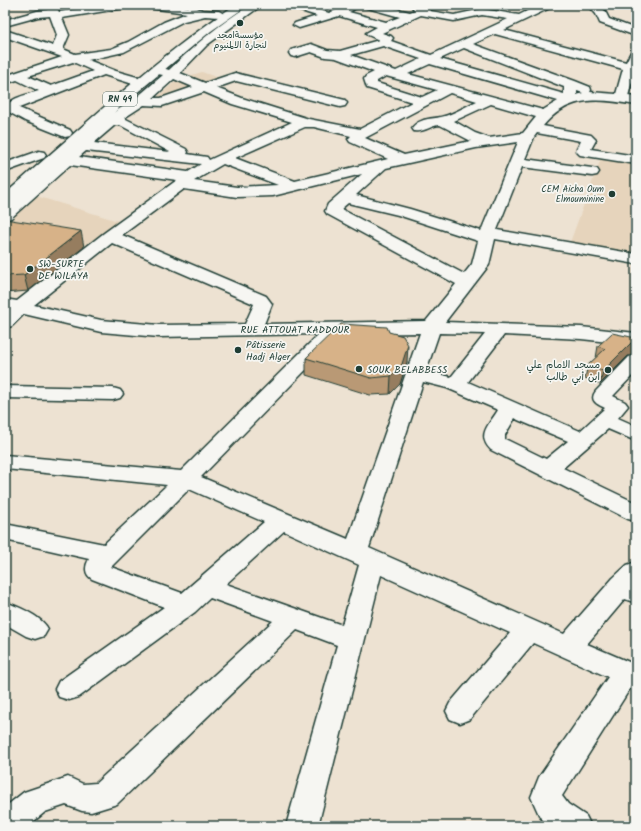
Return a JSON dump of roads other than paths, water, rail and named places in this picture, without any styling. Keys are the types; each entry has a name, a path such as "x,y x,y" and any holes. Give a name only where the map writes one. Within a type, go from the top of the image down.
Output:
{"main road":[{"name":"RN 49","path":"5,202 65,142 133,80 233,5"},
{"name":"RN 49","path":"5,186 39,155 65,142 110,115 156,70 217,22 242,5"}],"street":[{"path":"5,23 54,11 124,5"},
{"path":"150,5 219,14"},
{"path":"110,115 125,111 141,101 172,74 209,38 257,5"},
{"path":"292,5 387,26"},
{"path":"298,25 357,5"},
{"path":"368,5 454,18 482,12 520,18"},
{"path":"398,75 548,5"},
{"path":"593,5 601,13 604,21 636,32"},
{"path":"54,11 63,36 57,51"},
{"path":"341,55 383,42 387,38 372,32 387,26 414,11"},
{"path":"11,78 74,58 119,50 175,21 202,12"},
{"path":"493,30 631,74"},
{"path":"8,36 57,51 104,71 133,80"},
{"path":"383,42 431,60 570,100"},
{"path":"465,45 602,96"},
{"path":"295,53 311,48 322,53 341,55 385,72 545,115"},
{"path":"302,826 352,639 364,556 431,327 480,265 487,236 516,162 530,132 545,115 554,108 570,100 589,96 602,96 629,100 631,74 636,53"},
{"path":"156,70 172,74 237,101 303,121 304,123"},
{"path":"104,71 18,103 11,109 30,118 65,142 212,160"},
{"path":"385,72 370,79 372,86 424,102"},
{"path":"141,101 162,102 237,77 340,103"},
{"path":"11,78 50,91"},
{"path":"570,100 571,84"},
{"path":"402,160 355,139 448,89"},
{"path":"419,128 433,121 443,121 490,100"},
{"path":"110,115 173,149 293,186"},
{"path":"443,121 470,136 488,142"},
{"path":"5,322 13,305 110,236 212,160 304,123 314,123 362,134"},
{"path":"67,160 237,192 273,191 383,164 530,132 586,138 589,140 583,151 585,152 636,159"},
{"path":"65,142 67,160"},
{"path":"5,168 39,155"},
{"path":"5,215 67,160"},
{"path":"516,162 592,172"},
{"path":"383,164 332,209 334,212 466,282"},
{"path":"345,197 487,236 636,259"},
{"path":"110,236 260,300 263,304 252,329"},
{"name":"RUE ATTOUAT KADDOUR","path":"13,305 79,322 126,329 159,331 431,327 498,328 581,333 636,339"},
{"path":"454,384 457,383 471,366 498,328"},
{"path":"186,605 98,572 98,566 335,329"},
{"path":"548,469 605,420 618,406 603,399 604,392 636,361"},
{"path":"416,374 454,384 481,394 582,440"},
{"path":"5,392 113,394"},
{"path":"510,408 494,434 495,441 499,445 636,513"},
{"path":"605,420 636,434"},
{"path":"5,462 186,479 364,556 631,675 550,787 546,797 549,807 574,826"},
{"path":"69,689 186,605 281,520"},
{"path":"5,532 109,554"},
{"path":"568,647 631,583"},
{"path":"206,587 352,639"},
{"path":"5,612 35,629"},
{"path":"5,825 36,802 68,791 79,798 93,799 106,794 293,618"},
{"path":"460,711 528,630"}],"place":[{"name":"مؤسسةامجد لنجارة الالمنيوم","path":"240,23"},
{"name":"CEM Aicha Oum Elmouminine","path":"612,194"},
{"name":"SW-SURTE DE WILAYA","path":"30,269"},
{"name":"Pâtisserie Hadj Alger","path":"238,350"},
{"name":"SOUK BELABBESS","path":"359,369"},
{"name":"مسجد الامام علي ابن أبي طالب","path":"608,370"}]}
